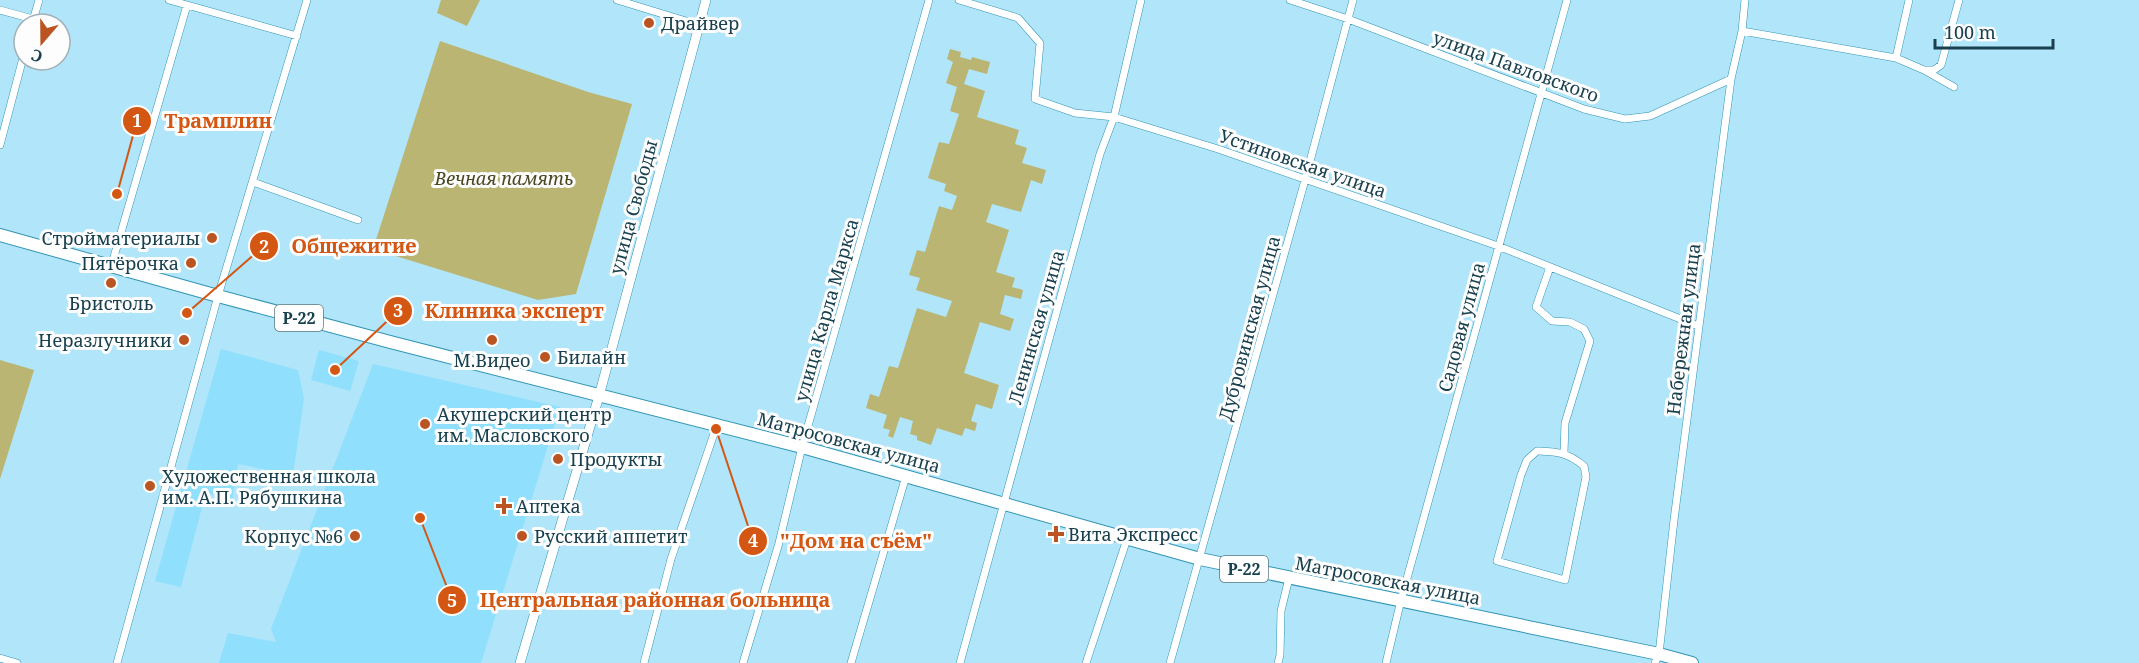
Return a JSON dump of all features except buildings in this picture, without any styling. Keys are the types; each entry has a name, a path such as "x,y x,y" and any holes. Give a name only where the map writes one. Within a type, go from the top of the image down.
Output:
{"highway":[{"name":"Матросовская улица","path":"0,234 218,296 802,447 1200,559 1401,600 1657,658 1692,663"}],"main road":[{"name":"улица Свободы","path":"520,663 599,396 706,0"}],"street":[{"path":"117,663 218,296 307,0"},
{"path":"617,0 699,25"},
{"name":"улица Карла Маркса","path":"743,663 779,543 802,447 929,0"},
{"name":"Устиновская улица","path":"959,0 1018,18 1040,43 1035,99 1075,113 1114,117 1498,246 1698,326"},
{"name":"Ленинская улица","path":"960,663 1100,154 1114,117 1141,0"},
{"name":"улица Павловского","path":"1290,0 1348,19 1584,109 1625,119 1650,116 1731,79"},
{"name":"Дубровинская улица","path":"1170,663 1353,0"},
{"name":"Садовая улица","path":"1386,663 1401,600 1567,0"},
{"name":"Набережная улица","path":"1657,658 1731,79 1742,31 1745,0"},
{"path":"1896,58 1909,0"},
{"path":"1924,70 1934,70 1941,64 1959,0"},
{"path":"173,1 297,36"},
{"path":"111,267 187,5"},
{"path":"1742,31 1896,58 1954,87"},
{"path":"0,145 19,72"},
{"path":"253,182 358,220"},
{"path":"1550,267 1536,307 1552,321 1570,322 1584,329 1590,341 1565,423 1564,453"},
{"path":"644,663 671,559 717,425"},
{"path":"1537,451 1564,453 1573,456 1584,466 1586,477 1565,580 1497,561 1527,460 1537,451"},
{"path":"851,663 906,476"},
{"path":"1086,663 1128,539"},
{"path":"1278,663 1281,611 1289,578"},
{"path":"0,658 17,663"}],"shaded area":[{"path":"221,349 298,370 304,398 293,475 238,464 232,501 206,492 181,587 155,581"},
{"path":"319,350 359,361 350,391 311,380"},
{"path":"373,364 560,407 481,663 219,663 228,633 276,642 271,629"}],"green space":[{"path":"441,0 480,0 467,26 437,13"},
{"name":"Вечная память","path":"440,41 588,92 632,104 576,294 538,300 373,249"},
{"path":"950,49 961,52 960,57 971,60 972,57 990,62 987,74 969,69 964,84 985,91 977,117 1019,130 1015,144 1027,148 1022,163 1046,170 1042,184 1031,180 1021,212 992,204 986,222 1009,230 996,272 1015,278 1012,287 1023,290 1021,299 1005,295 1000,314 1014,319 1010,331 980,322 964,373 999,385 992,409 976,404 971,421 977,423 975,431 965,428 962,436 937,428 931,445 917,440 917,436 910,434 913,421 900,417 893,438 888,436 890,430 883,428 887,415 866,408 870,394 879,397 889,366 898,368 917,308 946,317 952,301 916,290 920,278 909,275 917,250 925,252 939,206 952,210 957,196 944,191 946,184 928,178 939,142 949,144 959,114 950,111 957,87 946,83 953,62 947,59"},
{"path":"0,360 34,370 0,479"}],"place":[{"name":"Драйвер","path":"649,23"},
{"name":"Трамплин","path":"117,194"},
{"name":"Стройматериалы","path":"212,238"},
{"name":"Пятёрочка","path":"191,263"},
{"name":"Бристоль","path":"111,283"},
{"name":"Общежитие","path":"187,313"},
{"name":"Неразлучники","path":"184,340"},
{"name":"М.Видео","path":"492,340"},
{"name":"Билайн","path":"545,357"},
{"name":"Клиника эксперт","path":"335,370"},
{"name":"Акушерский центр им. Масловского","path":"425,424"},
{"name":"\"Дом на съём\"","path":"716,429"},
{"name":"Продукты","path":"558,459"},
{"name":"Художественная школа им. А.П. Рябушкина","path":"150,486"},
{"name":"Аптека","path":"504,506"},
{"name":"Центральная районная больница","path":"420,518"},
{"name":"Вита Экспресс","path":"1056,534"},
{"name":"Корпус №6","path":"355,536"},
{"name":"Русский аппетит","path":"522,536"}]}
